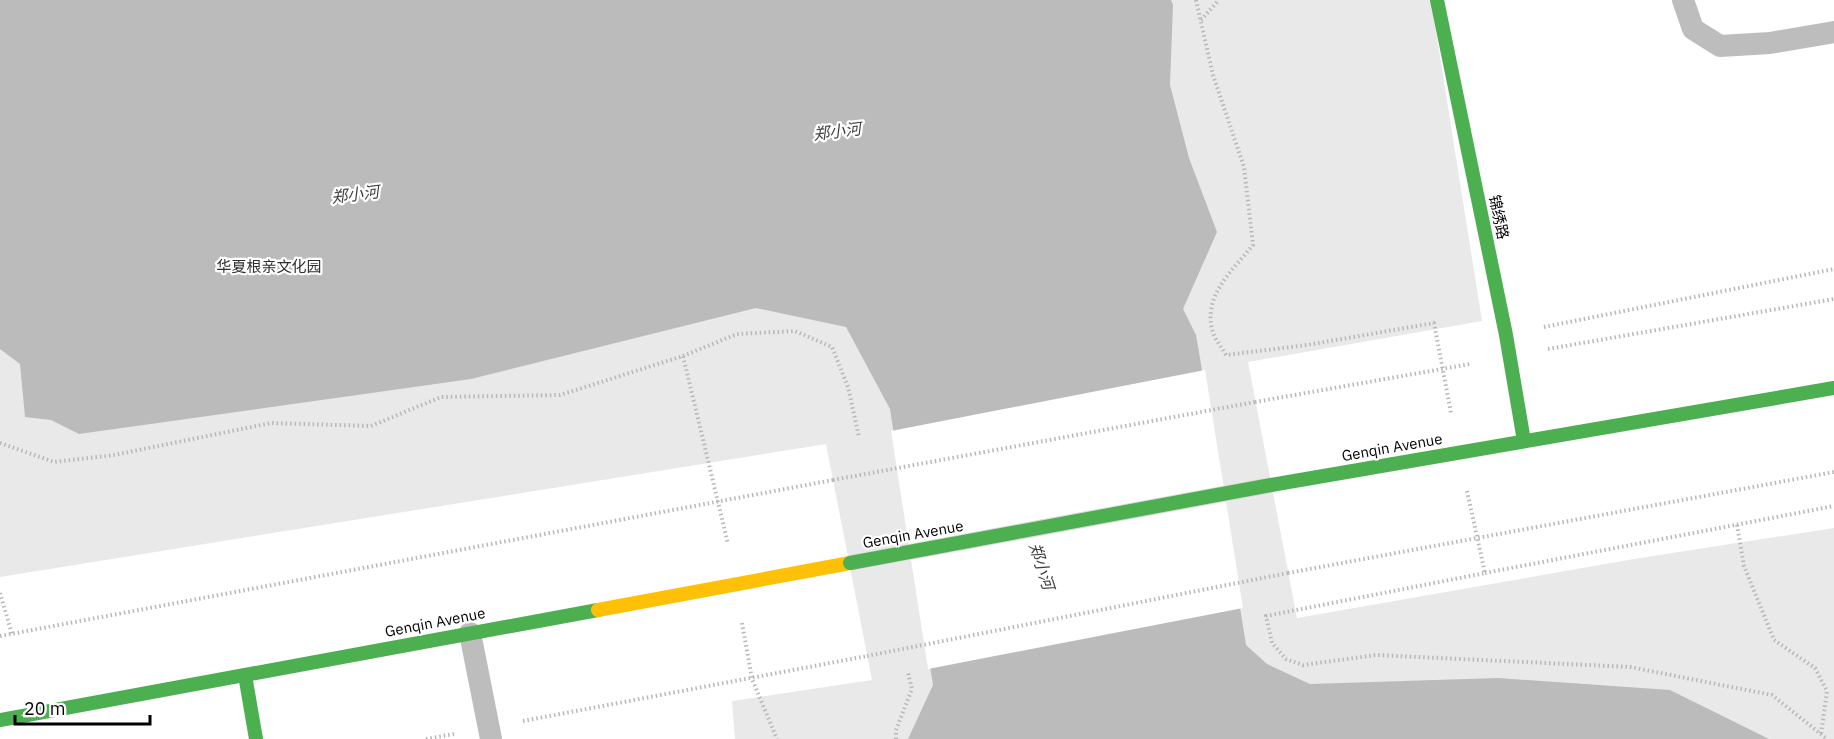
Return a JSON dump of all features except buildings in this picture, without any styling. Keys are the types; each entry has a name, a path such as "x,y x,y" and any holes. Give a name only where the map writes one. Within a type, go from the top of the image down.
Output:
{"main road":[{"name":"锦绣路","path":"1437,0 1506,335 1524,441"},
{"name":"Genqin Avenue","path":"0,720 1271,485 1834,388"},
{"path":"245,675 256,739"}],"lane":[{"path":"1683,0 1693,29 1720,46 1770,43 1834,32"},
{"path":"470,633 490,733"}],"path":[{"path":"1196,0 1212,75 1244,167 1253,245 1216,292 1210,307 1214,334 1226,355 1307,345 1434,323 1442,369"},
{"path":"1201,20 1219,0"},
{"path":"1506,335 1834,269"},
{"path":"0,443 54,462 114,455 271,423 371,426 441,397 560,396 683,356 737,334 795,331 832,347 848,387 859,437"},
{"path":"683,356 719,502 752,679 777,739"},
{"path":"0,636 1255,402"},
{"path":"426,739 490,733 1288,573 1834,472"},
{"path":"1827,739 1772,695 1630,667 1376,655 1303,665 1286,659 1272,643 1266,616 1834,506"},
{"path":"1737,525 1744,566 1774,640 1815,668 1827,691 1821,734"},
{"path":"1478,539 1485,573"},
{"path":"0,593 12,634"},
{"path":"896,739 896,730 912,689 908,673"}],"green space":[{"name":"华夏根亲文化园","path":"0,0 1431,0 1482,321 1248,362 1297,618 1634,559 1834,528 1834,739 735,739 732,701 872,680 826,444 0,577"}],"water":[{"name":"华夏根亲文化园","path":"0,0 1171,0 1173,5 1170,85 1189,158 1217,232 1183,309 1196,335 1246,645 1267,664 1310,684 1498,678 1670,690 1769,739 908,739 933,685 890,409 846,327 756,308 471,379 79,434 51,420 25,417 20,364 0,349"}],"pier":[{"path":"1205,370 1243,608 928,669 891,431"}],"traffic: fast":[{"path":"1437,0 1506,335 1524,441"},
{"path":"1271,485 1834,388"},
{"path":"850,563 1271,485"},
{"path":"0,720 598,610"},
{"path":"245,675 256,739"}],"traffic: slow":[{"path":"598,610 850,563"}],"water label":[{"name":"郑小河","path":"837,131"},
{"name":"郑小河","path":"355,194"},
{"name":"郑小河","path":"1042,566"}]}
